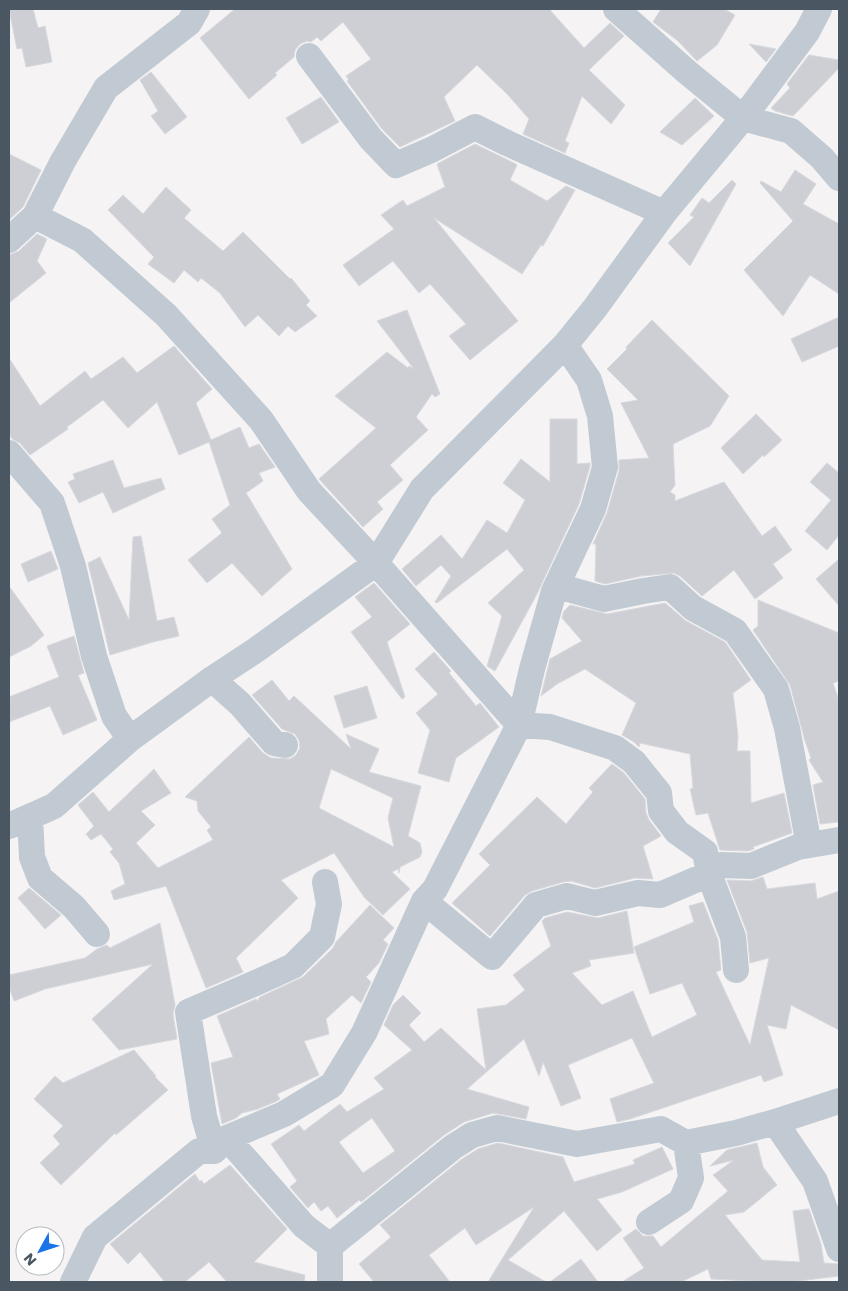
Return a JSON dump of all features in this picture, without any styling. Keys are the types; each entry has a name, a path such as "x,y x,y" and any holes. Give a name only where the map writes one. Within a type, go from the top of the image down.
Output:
{"street":[{"path":"9,240 35,216 63,161 106,88 189,23 197,9"},
{"path":"616,9 742,118 791,131 822,158 839,178"},
{"path":"97,934 74,907 40,878 19,821 54,806 130,739 376,563 422,490 564,345 596,308 664,213 742,118 807,32 819,9"},
{"path":"309,56 371,139 396,165 431,150 475,127 664,213"},
{"path":"35,216 82,240 166,315 261,420 309,491 376,563 520,725 550,727 615,748 634,762 659,793 661,811 677,832 705,852 709,874 733,938 736,970"},
{"path":"73,1282 95,1237 199,1151 221,1144 284,1114 332,1085 364,1033 424,901 435,889 520,725 532,669 557,586 593,509 605,467 600,416 588,380 564,345"},
{"path":"9,453 52,503 73,566 94,656 114,716 130,739"},
{"path":"557,586 604,599 670,588 693,608 735,631 776,689 787,728 810,845"},
{"path":"212,679 240,704 274,743 286,745"},
{"path":"424,901 492,957 536,905 567,896 595,903 638,893 660,895 709,874 721,865 750,866 798,847 839,840"},
{"path":"326,882 329,904 322,937 292,966 188,1012 204,1116 221,1144 304,1226 330,1246"},
{"path":"330,1246 454,1147 472,1135 496,1128 577,1144 661,1129 686,1143 775,1122 839,1101"},
{"path":"775,1122 815,1181 839,1249"},
{"path":"648,1222 681,1201 691,1178 686,1143"},
{"path":"330,1246 330,1282"}],"building":[{"path":"9,9 33,9 38,28 45,26 52,62 26,67 22,48 17,49"},
{"path":"235,9 549,9 584,48 610,23 624,36 589,70 625,105 611,124 582,96 565,141 569,143 565,153 523,134 529,119 508,95 477,65 444,97 455,121 400,147 382,129 347,81 349,80 346,76 371,59 343,22 321,41 317,37 311,42 307,41 300,44 295,50 294,57 275,73 277,75 249,99 200,38"},
{"path":"661,9 724,9 735,15 717,45 697,61 678,41 653,22"},
{"path":"749,44 776,49 766,62"},
{"path":"809,55 839,60 839,68 793,116 775,111 771,108 790,88 787,84"},
{"path":"151,72 187,117 165,134 151,116 158,111 140,80"},
{"path":"321,97 339,122 302,144 286,118"},
{"path":"695,98 714,116 682,145 660,132"},
{"path":"475,144 517,165 510,180 547,201 566,186 575,190 543,246 541,245 522,274 434,218 518,321 470,360 449,336 466,324 430,284 419,293 393,261 359,286 343,265 394,229 381,215 403,200 407,206 445,187 437,164"},
{"path":"9,154 41,170 23,207 9,220"},
{"path":"795,170 816,184 803,204 839,224 839,294 810,275 783,316 744,270 793,221 760,183 761,181 781,192"},
{"path":"732,180 736,184 690,266 668,243 694,217 690,215 702,198 709,203"},
{"path":"166,187 191,210 184,218 223,251 243,232 291,278 310,301 306,305 317,316 295,332 288,326 279,336 258,315 245,327 220,293 201,278 198,282 184,270 174,283 148,264 154,257 108,210 123,195 143,214"},
{"path":"37,234 47,239 37,261 46,273 9,303 9,255 19,251"},
{"path":"407,310 440,394 435,397 432,394 416,417 428,430 390,465 403,480 377,502 383,509 363,527 319,479 376,428 335,396 387,352 408,368 409,366 414,369 377,321"},
{"path":"839,317 839,346 802,362 791,339"},
{"path":"652,320 729,396 710,426 673,444 675,485 670,492 675,495 675,501 724,482 762,536 775,526 792,550 773,564 783,578 755,599 734,570 702,596 674,573 641,576 605,584 595,581 596,544 593,544 607,513 619,471 619,460 649,458 621,403 638,400 607,369"},
{"path":"174,346 212,389 196,403 211,440 240,427 249,448 259,444 275,467 259,473 263,481 246,493 292,569 262,596 232,563 207,583 188,560 222,533 212,519 230,505 209,442 179,455 157,402 128,428 103,400 67,427 68,429 30,455 20,443 12,439 9,433 9,358 40,406 85,371 91,379 123,357 137,373"},
{"path":"756,414 782,440 743,474 721,448"},
{"path":"550,419 577,419 577,464 590,463 590,466 579,504 536,596 495,671 487,666 502,616 488,603 524,570 507,549 437,603 435,602 451,576 441,565 416,586 402,569 441,535 462,559 487,520 507,533 525,500 503,483 521,459 550,482"},
{"path":"113,460 124,488 161,478 165,489 113,513 103,492 79,503 68,482 75,479 73,474"},
{"path":"827,463 839,473 839,535 827,550 805,531 831,500 810,482"},
{"path":"141,536 157,621 174,617 179,636 110,655 88,563 100,557 129,620 133,537"},
{"path":"51,551 58,569 28,582 21,564"},
{"path":"839,559 839,606 816,579"},
{"path":"374,583 410,624 387,642 405,697 402,699 351,632 372,617 355,597"},
{"path":"9,586 44,635 31,646 9,657"},
{"path":"758,600 839,633 839,681 833,683 839,701 839,822 820,824 813,785 823,782 809,760 811,758 790,685 753,630 758,626"},
{"path":"665,603 686,621 725,642 751,680 733,693 738,736 737,751 750,751 751,803 784,793 792,833 753,847 754,849 748,851 720,850 708,813 696,815 690,789 693,788 690,754 640,743 639,747 622,735 636,703 585,669 557,684 541,696 550,659 582,641 562,618 564,611 570,605 607,614"},
{"path":"74,636 84,673 78,675 97,720 63,735 50,706 9,722 9,697 59,677 47,646"},
{"path":"434,652 451,671 449,673 476,706 480,703 499,727 456,758 449,782 418,773 430,730 416,713 438,694 415,669"},
{"path":"272,680 289,701 294,696 351,749 346,734 379,749 369,772 421,786 408,836 420,843 422,852 420,857 400,867 399,873 398,869 392,872 410,889 383,915 364,897 334,853 281,880 298,898 236,958 243,972 206,988 166,886 114,900 111,891 125,884 119,863 110,852 113,849 101,834 91,840 86,834 94,826 78,805 93,792 109,812 154,769 171,793 141,811 155,825 136,843 158,868 213,840 207,830 211,827 198,811 197,801 185,797 249,737 263,753 271,758 290,759 296,755 300,748 299,740 295,734 282,729 252,695","holes":["331,769 393,798 388,818 394,847 319,808"]},
{"path":"367,686 377,718 344,728 334,696"},
{"path":"612,764 624,773 645,799 646,813 649,820 661,836 643,846 653,879 635,878 595,888 571,881 532,891 525,895 490,936 452,903 490,865 479,854 537,797 566,824 593,792 589,788"},
{"path":"763,877 767,889 815,883 817,899 839,891 839,1030 791,1005 786,1029 767,1025 783,1075 764,1082 761,1075 617,1122 610,1099 654,1083 632,1038 568,1065 581,1098 561,1106 543,1062 539,1076 524,1039 467,1089 529,1107 526,1119 493,1113 464,1122 444,1135 361,1202 359,1200 337,1218 328,1206 321,1211 314,1202 308,1208 290,1187 297,1181 271,1144 299,1125 304,1131 340,1104 347,1112 384,1089 374,1078 412,1050 384,1025 393,1005 403,995 421,1013 409,1025 424,1042 441,1028 486,1070 477,1009 506,1005 525,990 513,975 551,946 542,921 545,918 567,912 598,918 627,911 634,953 589,960 591,966 572,973 602,1005 633,991 652,1037 697,1015 682,983 650,994 634,947 694,922 689,906 703,902 718,940 721,970 716,972 750,1045 769,958 750,963 747,932 727,880 751,881","holes":["372,1118 395,1151 363,1173 339,1142"]},
{"path":"29,888 61,915 45,929 18,898"},
{"path":"370,905 394,928 383,940 388,944 379,963 366,977 371,982 361,1003 352,995 326,1019 329,1034 304,1041 319,1075 277,1094 280,1099 277,1101 242,1113 222,1124 211,1063 233,1057 217,1016 256,999 257,1001 260,997 303,977 333,948 336,942"},
{"path":"160,923 175,1005 173,1014 177,1039 119,1050 92,1019 153,964 45,989 14,1001 9,987 9,975 85,958 97,949 107,945 110,948"},
{"path":"134,1050 168,1090 116,1135 115,1133 61,1185 40,1163 60,1144 53,1136 63,1126 34,1099 55,1076 63,1083"},
{"path":"498,1143 563,1157 574,1182 635,1164 633,1160 662,1147 673,1169 622,1192 597,1199 622,1230 597,1251 564,1211 508,1260 546,1282 488,1282 534,1207 476,1245 465,1228 429,1255 450,1282 374,1282 359,1264 391,1237 380,1225 462,1159 478,1149"},
{"path":"757,1143 763,1167 777,1185 744,1212 725,1215 762,1260 800,1262 793,1211 809,1209 821,1244 824,1263 839,1264 839,1276 797,1282 711,1279 708,1269 681,1282 622,1282 644,1268 623,1238 636,1229 643,1236 653,1236 661,1247 728,1191 713,1175 734,1160 710,1166 727,1150"},
{"path":"230,1165 287,1229 254,1262 305,1275 304,1282 227,1282 209,1262 185,1282 165,1282 140,1252 128,1264 110,1244 195,1174 200,1182 201,1180 204,1184"},
{"path":"581,1259 598,1282 550,1282"}]}
